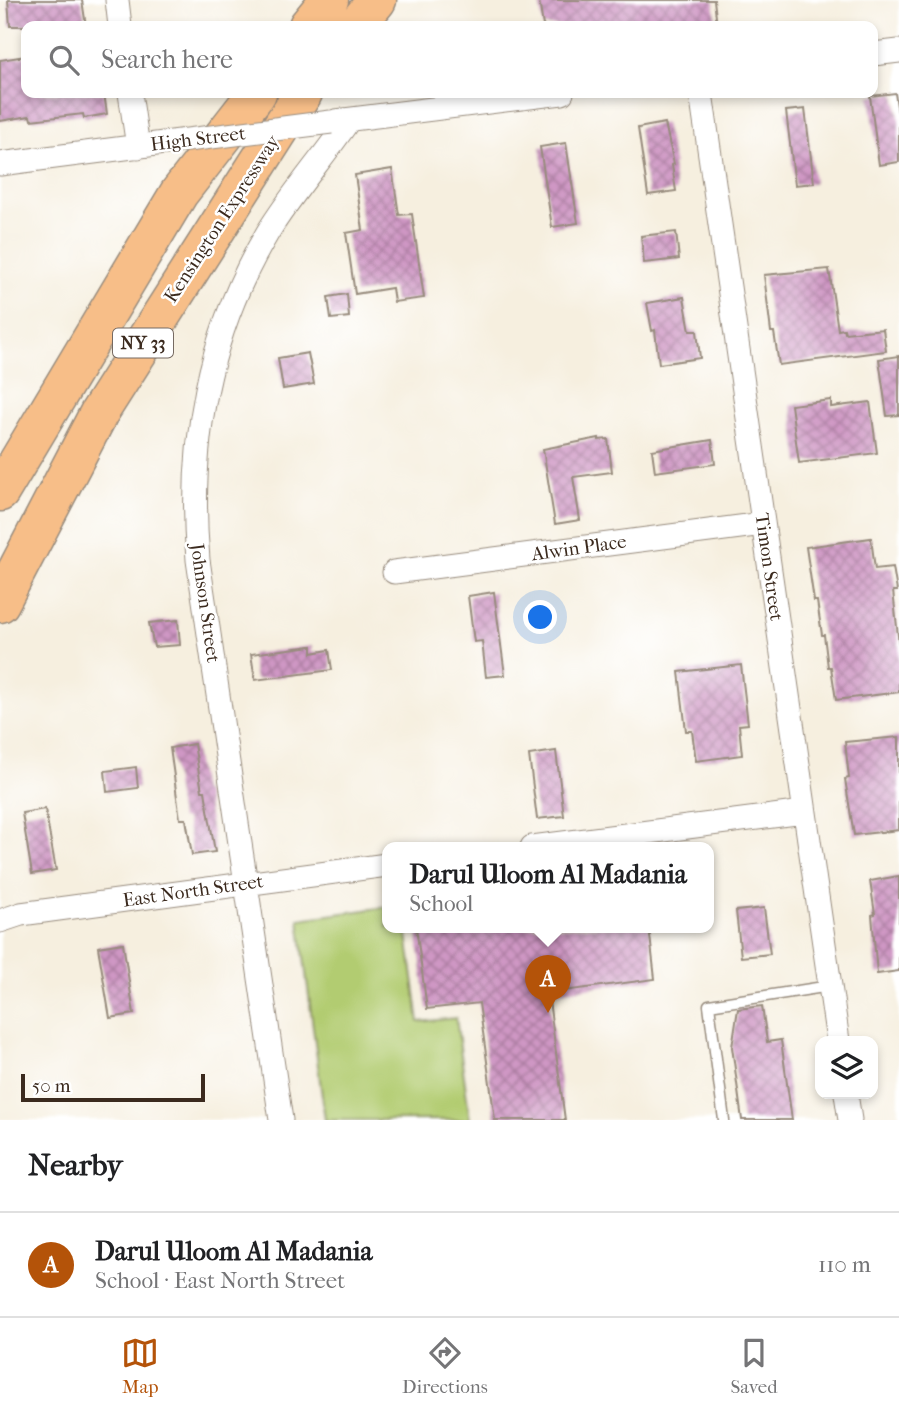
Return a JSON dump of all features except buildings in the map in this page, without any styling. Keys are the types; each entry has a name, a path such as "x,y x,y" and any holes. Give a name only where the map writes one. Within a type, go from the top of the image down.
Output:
{"highway":[{"path":"312,21 329,0"},
{"path":"360,21 377,0"},
{"name":"NY 33","path":"0,492 179,193 253,98"},
{"name":"Kensington Expressway","path":"0,603 99,412 300,98"}],"street":[{"path":"117,0 119,21"},
{"path":"878,53 899,51"},
{"path":"131,98 138,147"},
{"name":"High Street","path":"0,164 522,98"},
{"name":"Timon Street","path":"702,98 837,1036"},
{"name":"Johnson Street","path":"281,1120 198,560 194,487 200,419 211,365 229,310 246,272 287,204 323,158 340,121"},
{"name":"Alwin Place","path":"394,572 763,524"},
{"path":"569,842 804,811"},
{"name":"East North Street","path":"0,922 21,914 382,866"},
{"path":"847,1099 850,1120"}],"lane":[{"path":"724,1120 709,1005 830,986"}],"green space":[{"path":"382,908 382,933 407,933 419,1022 456,1018 470,1120 325,1120 299,919"}],"place":[{"name":"Darul Uloom Al Madania","path":"548,1013"}]}
